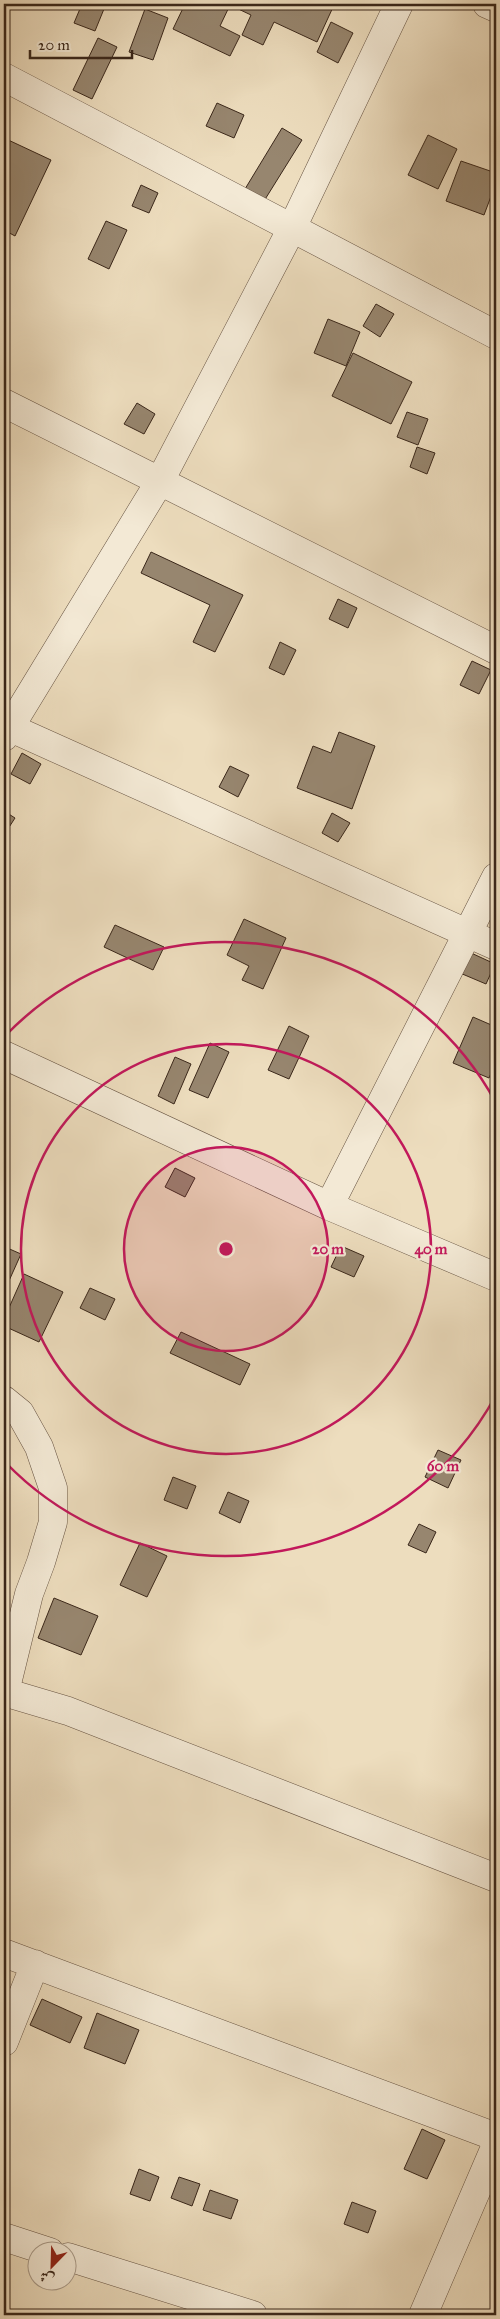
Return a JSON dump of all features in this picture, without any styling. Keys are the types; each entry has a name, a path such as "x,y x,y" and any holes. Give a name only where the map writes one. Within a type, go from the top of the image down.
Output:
{"street":[{"path":"399,4 292,228 160,481 5,730 496,946"},
{"path":"487,4 496,8"},
{"path":"4,77 496,335"},
{"path":"4,403 496,650"},
{"path":"329,1206 469,934 496,877"},
{"path":"4,1055 329,1206 496,1277"},
{"path":"4,1400 20,1413 39,1447 53,1488 52,1522 41,1562 29,1594 4,1692 68,1711 496,1878"},
{"path":"4,1953 496,2137"},
{"path":"4,2042 35,1964"},
{"path":"423,2315 496,2145"},
{"path":"4,2237 28,2245"},
{"path":"78,2260 253,2315"}],"building":[{"path":"82,4 106,4 95,31 74,23"},
{"path":"185,4 334,5 317,42 274,22 263,45 242,35 251,15 230,5 220,26 240,36 230,56 173,29"},
{"path":"145,9 168,18 153,60 129,52"},
{"path":"331,22 353,33 338,63 317,52"},
{"path":"98,38 117,47 92,99 73,90"},
{"path":"217,103 244,115 234,138 206,126"},
{"path":"282,128 302,140 264,201 245,189"},
{"path":"428,135 457,149 438,189 408,175"},
{"path":"4,138 51,160 15,236 4,230"},
{"path":"461,161 496,173 496,183 484,215 446,201"},
{"path":"141,185 158,193 149,213 132,206"},
{"path":"106,221 127,230 109,269 88,259"},
{"path":"376,304 394,314 380,337 363,326"},
{"path":"328,319 360,332 346,366 314,353"},
{"path":"353,353 412,382 391,424 332,396"},
{"path":"137,403 155,414 144,434 124,424"},
{"path":"407,412 428,419 418,445 397,437"},
{"path":"417,447 435,453 427,474 410,467"},
{"path":"151,552 243,595 215,652 193,642 210,605 141,573"},
{"path":"338,599 357,608 348,628 329,619"},
{"path":"280,642 296,650 284,675 269,668"},
{"path":"472,661 491,670 479,694 460,685"},
{"path":"339,732 375,746 352,809 297,788 313,746 331,753"},
{"path":"22,753 41,764 30,784 11,774"},
{"path":"230,766 249,775 238,797 219,787"},
{"path":"4,811 15,818 4,835"},
{"path":"332,813 350,823 338,842 322,833"},
{"path":"244,919 286,938 263,989 242,980 249,966 227,955"},
{"path":"115,925 164,947 153,970 104,947"},
{"path":"469,952 495,964 486,984 460,973"},
{"path":"473,1017 496,1027 496,1062 489,1078 453,1063"},
{"path":"289,1026 309,1036 289,1079 268,1070"},
{"path":"210,1043 229,1052 208,1098 189,1090"},
{"path":"175,1057 191,1064 174,1104 158,1096"},
{"path":"175,1168 195,1178 185,1197 165,1187"},
{"path":"341,1246 364,1256 354,1277 331,1267"},
{"path":"5,1247 21,1254 4,1292 4,1250"},
{"path":"24,1274 63,1292 39,1342 4,1326 4,1319"},
{"path":"90,1288 115,1299 105,1320 80,1308"},
{"path":"181,1332 250,1364 240,1385 170,1353"},
{"path":"438,1450 461,1460 448,1488 425,1477"},
{"path":"173,1477 196,1486 187,1509 164,1500"},
{"path":"228,1492 249,1501 240,1523 219,1513"},
{"path":"419,1524 436,1532 426,1553 408,1545"},
{"path":"140,1543 167,1556 147,1597 120,1585"},
{"path":"54,1598 98,1616 81,1655 38,1638"},
{"path":"42,1999 82,2017 70,2043 30,2025"},
{"path":"97,2013 139,2030 125,2064 84,2048"},
{"path":"422,2129 445,2140 427,2179 404,2169"},
{"path":"139,2169 159,2177 150,2201 130,2194"},
{"path":"179,2177 200,2184 192,2206 171,2198"},
{"path":"210,2190 238,2200 231,2219 203,2210"},
{"path":"352,2202 376,2211 368,2233 344,2224"}]}
